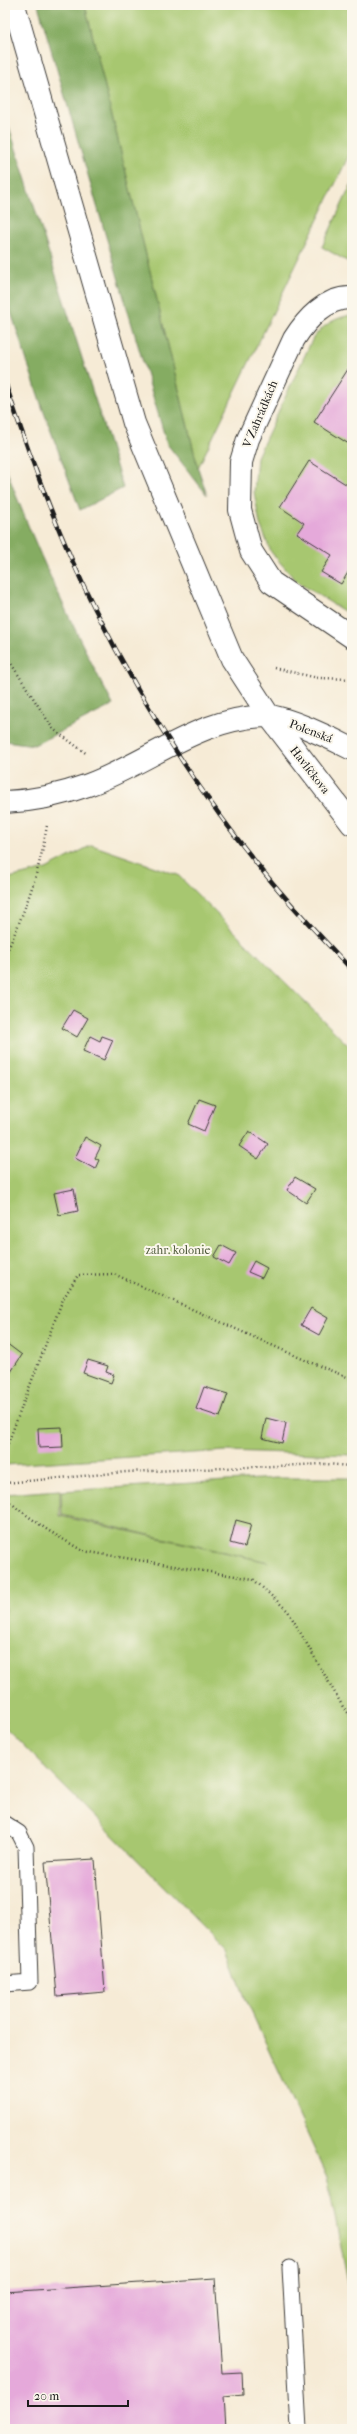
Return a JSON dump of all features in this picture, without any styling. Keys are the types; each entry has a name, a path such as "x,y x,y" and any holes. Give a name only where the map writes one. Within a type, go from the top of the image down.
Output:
{"street":[{"name":"Havlíčkova","path":"14,5 134,423 232,659 269,716 352,824"},
{"name":"V Zahrádkách","path":"352,298 337,300 324,306 301,327 248,439 241,462 239,487 240,510 251,551 271,582 352,637"},
{"path":"5,802 51,797 89,785 210,725 269,716"},
{"name":"Polenská","path":"269,716 321,733 352,749"}],"lane":[{"path":"5,1824 19,1833 26,1847 30,1982 5,1984"},
{"path":"290,2268 299,2429"}],"path":[{"path":"5,654 53,728 87,754 127,767"},
{"path":"232,659 318,678 352,679"},
{"path":"5,956 29,900 43,854"},
{"path":"5,1451 63,1299 78,1274 114,1274 307,1361 352,1379"},
{"path":"5,1483 126,1472 325,1464 352,1466"},
{"path":"5,1497 18,1509 49,1531 83,1551 253,1579 288,1611 343,1707 352,1718"}],"green space":[{"path":"38,5 85,5 198,468 207,495 167,444"},
{"path":"85,5 352,5 352,149 198,468"},
{"path":"5,114 123,488 80,510 42,407 5,294"},
{"path":"352,183 352,264 322,247"},
{"path":"352,315 352,616 297,582 271,552 260,524 254,492 257,457 313,338 330,322"},
{"path":"5,466 55,587 113,705 34,745 5,741"},
{"name":"zahr. kolonie","path":"92,845 178,875 352,1049 352,1455 226,1451 5,1465 5,879 46,869"},
{"path":"276,1478 352,1478 352,2303 327,2177 246,2000 227,1950 5,1727 5,1494 60,1490 60,1516 268,1562 62,1515 61,1491"}],"building":[{"path":"352,363 352,446 314,422"},
{"path":"309,461 352,488 352,566 341,584 321,572 332,555 297,533 304,523 280,507"},
{"path":"73,1010 88,1018 77,1037 62,1028"},
{"path":"90,1036 100,1041 102,1036 113,1040 104,1060 83,1051"},
{"path":"199,1099 215,1105 204,1131 188,1124"},
{"path":"249,1131 268,1144 258,1159 239,1146"},
{"path":"85,1137 101,1146 95,1158 99,1160 95,1169 75,1158"},
{"path":"295,1177 315,1189 306,1203 287,1190"},
{"path":"74,1189 78,1211 59,1215 54,1193"},
{"path":"221,1245 236,1253 229,1265 214,1257"},
{"path":"254,1261 267,1268 262,1278 248,1272"},
{"path":"311,1308 328,1318 319,1335 301,1325"},
{"path":"6,1343 22,1355 5,1381 5,1345"},
{"path":"88,1360 108,1366 106,1372 114,1375 111,1383 83,1373"},
{"path":"204,1387 228,1394 220,1417 196,1409"},
{"path":"266,1418 286,1423 282,1443 262,1438"},
{"path":"62,1427 63,1447 39,1448 38,1428"},
{"path":"236,1520 251,1524 245,1547 230,1543"},
{"path":"95,1859 105,1992 57,1996 45,1862"},
{"path":"215,2278 222,2373 242,2372 243,2394 224,2396 226,2429 5,2429 5,2292"}],"railway":[{"path":"5,382 24,439 68,552 112,642 151,712 172,746 217,812 241,844 308,923 352,970"}]}
